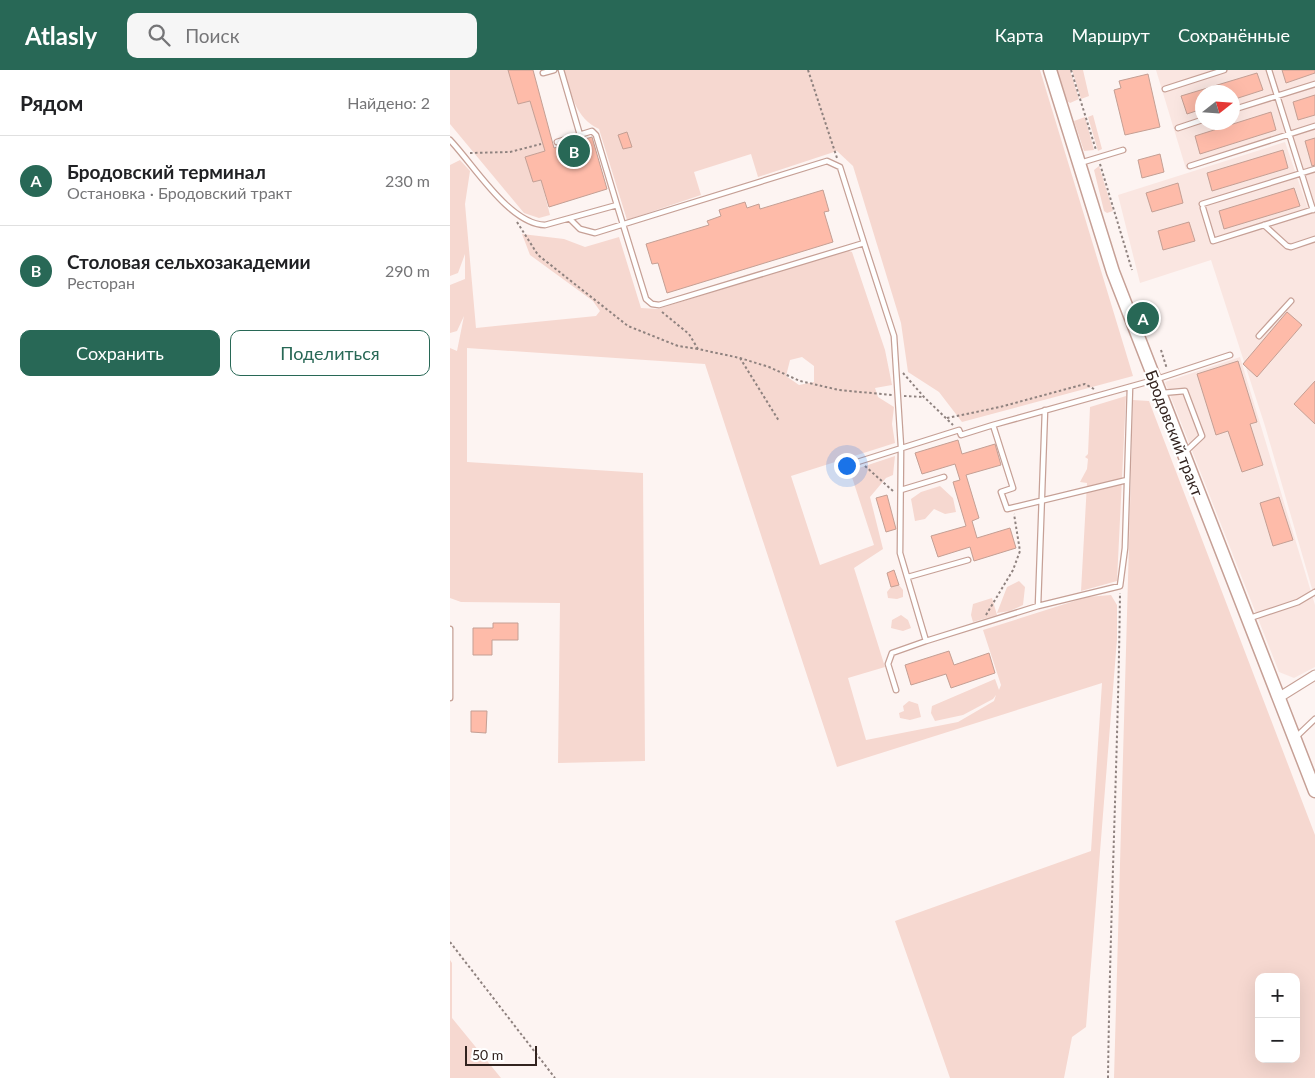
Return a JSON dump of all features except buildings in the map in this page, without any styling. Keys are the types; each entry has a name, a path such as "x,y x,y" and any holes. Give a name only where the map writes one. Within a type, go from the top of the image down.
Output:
{"street":[{"name":"Бродовский тракт","path":"1050,70 1113,272 1182,455 1315,791"},
{"path":"1278,698 1315,675"}],"lane":[{"path":"543,73 554,70"},
{"path":"560,70 580,135"},
{"path":"1165,89 1224,70"},
{"path":"1269,70 1301,173 1314,210 1213,241 1202,206 1301,173 1315,168"},
{"path":"1240,108 1315,84"},
{"path":"1178,128 1195,122"},
{"path":"1190,166 1315,126"},
{"path":"557,142 592,131 596,135 646,299 652,304 659,306 864,243"},
{"path":"450,140 511,211 534,225 545,226 617,205"},
{"path":"1079,163 1123,150"},
{"path":"570,219 580,229 595,234 827,161 840,167 894,336 901,446 900,552 926,641"},
{"path":"1264,225 1287,246 1291,247 1315,240"},
{"path":"1259,336 1291,301"},
{"path":"848,465 901,446 959,430 961,435 993,424 1154,380 1230,355"},
{"path":"896,690 888,664 892,653 1038,606 1120,586 1125,548 1130,387"},
{"path":"1159,394 1185,391 1202,436 1182,455"},
{"path":"1038,606 1045,410"},
{"path":"993,424 1013,488 1001,492 1007,509 1127,480"},
{"path":"900,490 944,477"},
{"path":"908,578 968,560"},
{"path":"1247,619 1298,602 1315,592"},
{"path":"450,629 450,698"},
{"path":"1294,739 1315,719"}],"path":[{"path":"1071,70 1132,270"},
{"path":"462,153 510,152 541,144"},
{"path":"511,211 527,240 538,255 628,326 678,346 698,348 769,367 800,381 839,390 924,397"},
{"path":"652,304 689,334 698,348"},
{"path":"740,358 780,420"},
{"path":"897,365 924,397 959,430"},
{"path":"947,418 1000,407 1085,384 1102,394"},
{"path":"860,461 901,499"},
{"path":"980,625 1013,570 1020,550 1013,507"},
{"path":"1108,1078 1109,980 1118,743 1120,586"},
{"path":"450,942 555,1078"}],"shaded area":[{"path":"450,70 508,70 518,104 530,101 545,151 525,157 533,182 541,180 550,215 539,218 524,213 450,124"},
{"path":"563,70 1040,70 1133,376 962,422 939,392 908,372 901,323 853,166 837,151 758,177 751,154 694,172 701,195 627,220 599,129 579,112"},
{"path":"1057,70 1070,70 1079,99 1070,103 1067,101"},
{"path":"1072,70 1083,70 1089,96 1081,99"},
{"path":"1156,70 1315,70 1315,599 1265,426 1211,260 1140,283 1118,195 1285,142 1310,215 1287,138 1186,169"},
{"path":"1093,115 1102,149 1098,151 1088,117"},
{"path":"1085,117 1094,150 1084,151 1074,121"},
{"path":"460,160 470,171 465,204 476,328 596,316 600,311 593,301 530,255 522,234 564,239 585,247 619,237 641,308 658,309 846,250 852,252 885,350 892,385 875,388 878,397 894,407 892,424 895,443 791,476 820,565 874,545 850,471 895,456 893,475 886,478 870,497 883,549 854,568 885,667 848,678 866,740 958,722 994,701 996,695 993,699 963,715 935,721 931,713 932,706 995,679 999,690 1001,685 983,630 1087,597 1111,595 1117,605 1117,639 1086,1027 1072,1037 1064,1078 950,1078 895,921 1091,851 1102,683 837,767 705,364 467,348 467,462 643,473 645,761 558,763 560,603 461,602 450,598 450,348 457,351 464,316 457,331 450,333 450,285 465,279 465,254 458,273 450,276 450,165","holes":["802,357 814,366 814,382 799,385 786,376 790,360"]},
{"path":"1099,166 1113,211 1107,213 1104,211 1094,170"},
{"path":"1240,357 1315,605 1315,667 1294,678 1279,672 1165,382"},
{"path":"1126,396 1117,581 1081,591 1087,483 1080,482 1087,469 1088,459 1085,457 1088,454 1090,407"},
{"path":"1133,400 1149,401 1315,835 1315,1078 1114,1078"},
{"path":"940,486 953,498 956,512 945,514 934,509 925,519 915,521 911,499 921,492"},
{"path":"1019,581 1025,587 1023,605 1010,611 997,613 1007,587"},
{"path":"899,585 903,590 903,597 897,599 888,598 887,592 891,587"},
{"path":"992,598 997,615 973,622 971,615 973,604"},
{"path":"901,615 908,620 911,628 903,631 891,628 892,620"},
{"path":"909,701 918,704 921,717 910,720 900,718 899,713 904,711 903,706"},
{"path":"450,960 452,963 452,1018 501,1078 450,1078"}],"place":[{"name":"Столовая сельхозакадемии","path":"574,151"},
{"name":"Бродовский терминал","path":"1143,318"}]}
